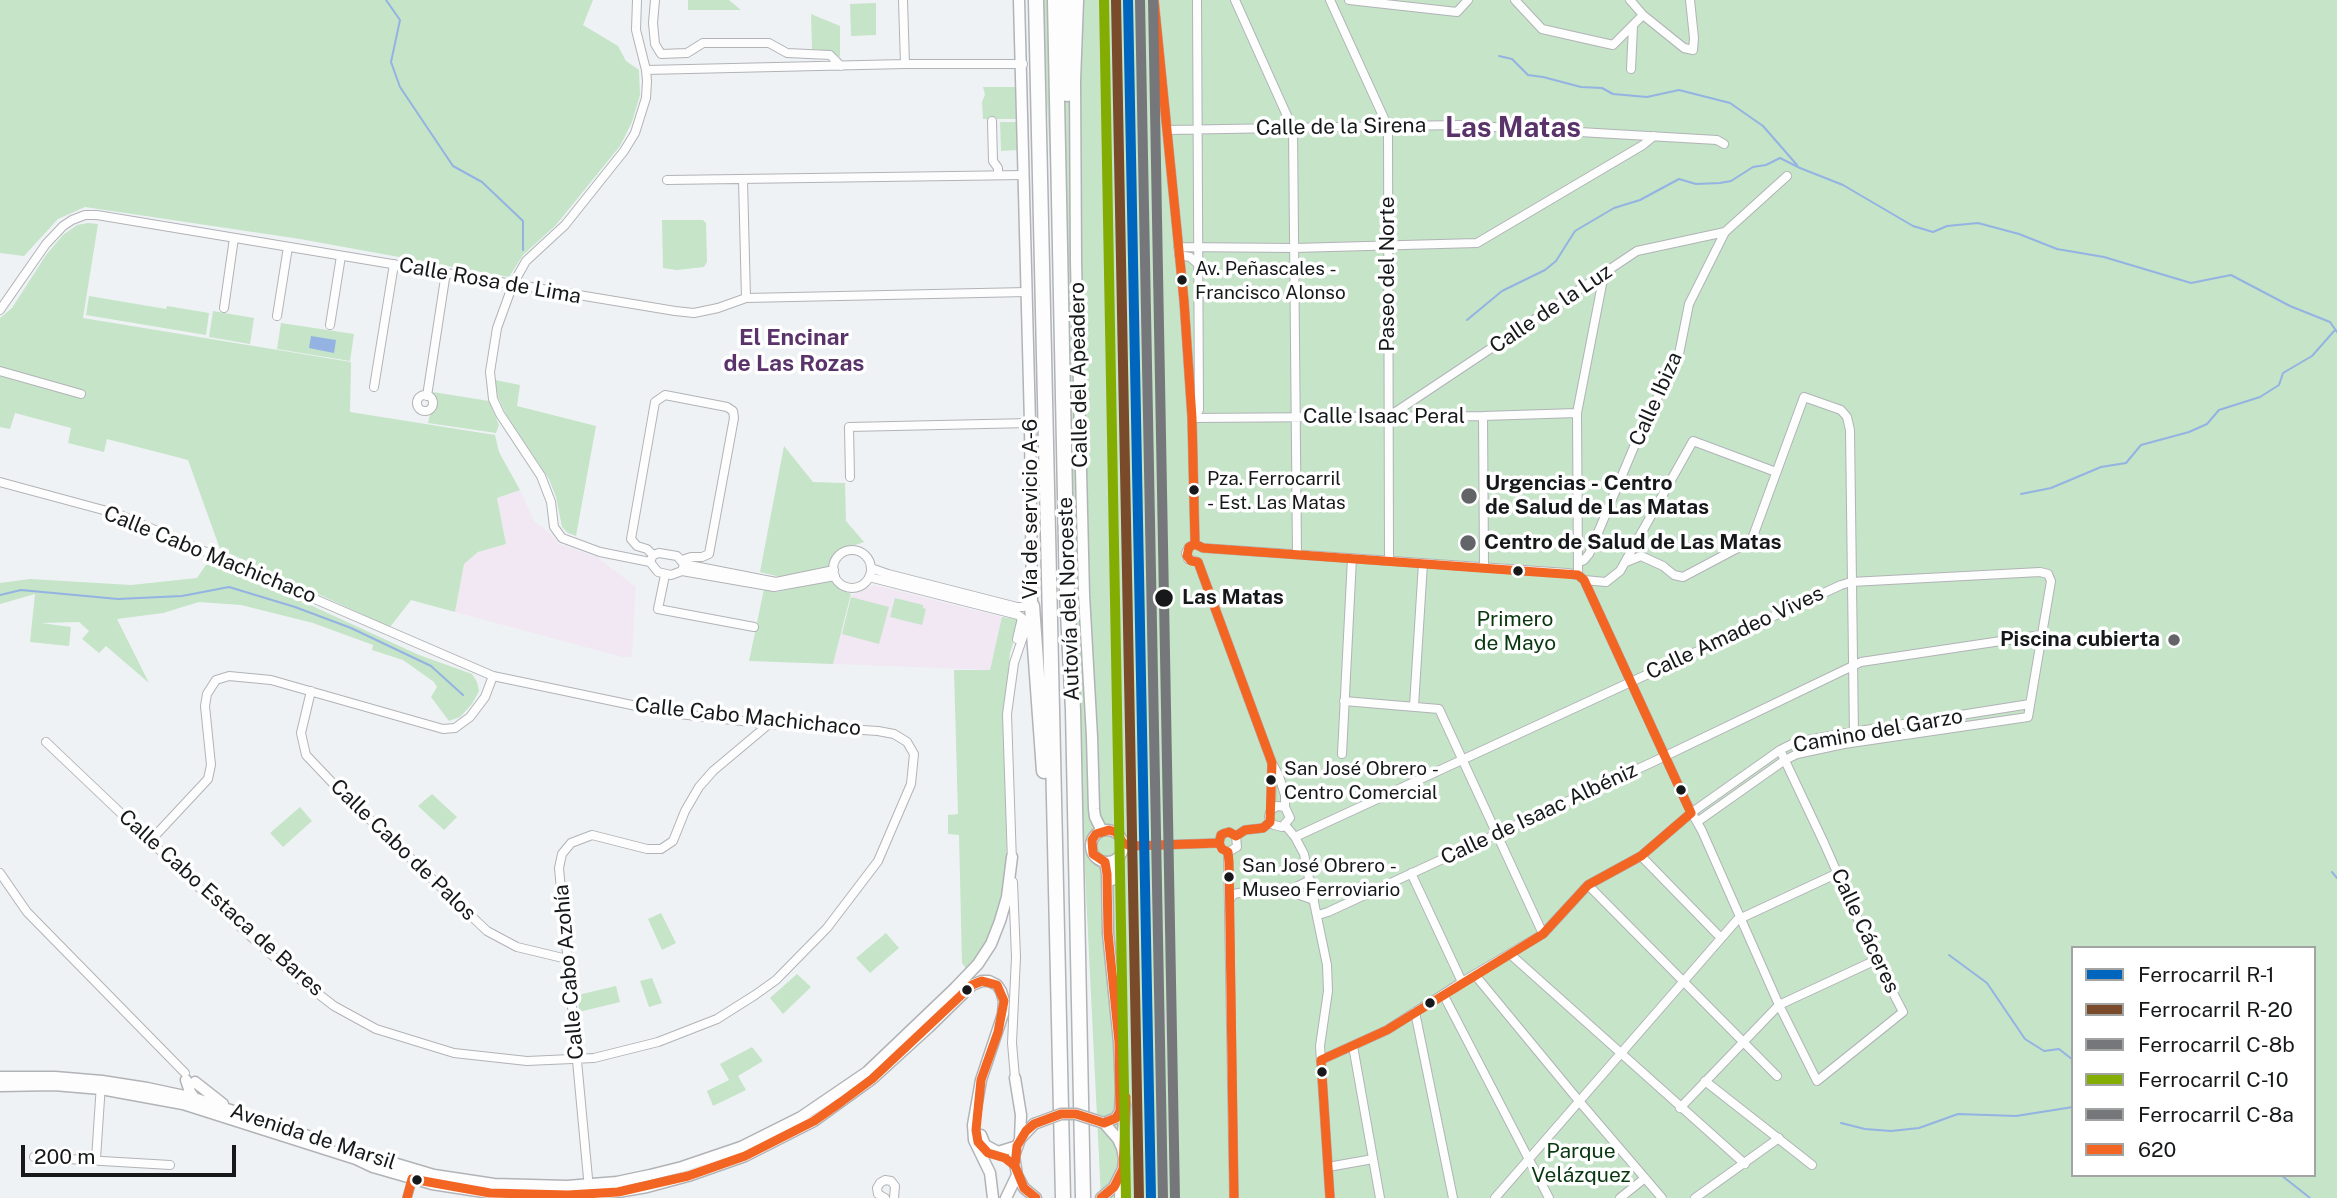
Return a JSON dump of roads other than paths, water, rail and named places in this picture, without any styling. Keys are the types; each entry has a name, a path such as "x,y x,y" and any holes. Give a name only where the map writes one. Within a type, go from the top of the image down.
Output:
{"highway":[{"name":"Autovía del Noroeste","path":"1036,0 1063,1198"},
{"name":"Autovía del Noroeste","path":"1055,0 1083,1198"},
{"path":"1060,253 1067,134 1066,0"},
{"path":"1032,600 1044,764 1049,928 1061,1051"}],"street":[{"path":"636,0 636,30 646,71 646,98 635,133 624,151 565,225 526,261 513,285 497,328 490,384 499,414 541,477 551,502 554,527 562,538 600,552 651,558 666,553 677,556 682,565"},
{"path":"655,0 653,23 655,44 660,54 687,53 703,43 769,43 787,53 830,55 841,66"},
{"path":"903,0 905,64"},
{"name":"Vía de servicio A-6","path":"1016,1170 1021,1115 1012,1043 1016,957 1007,715 1014,663 1032,600 1023,64 1019,0"},
{"name":"Calle del Apeadero","path":"1078,0 1075,81 1076,262 1084,595 1094,817 1102,831"},
{"path":"1154,0 1179,251 1199,546 1203,558 1198,562"},
{"path":"1192,418 1199,410 1197,0"},
{"path":"1235,0 1293,129 1297,554"},
{"name":"Paseo del Norte","path":"1330,0 1388,127 1389,560"},
{"path":"1349,0 1457,12 1468,0"},
{"path":"1515,0 1542,29 1613,45 1643,15"},
{"path":"1630,0 1643,15 1684,48 1693,50 1690,0"},
{"path":"1631,69 1633,26"},
{"path":"646,71 905,64 1023,64"},
{"path":"992,121 993,161 998,168 998,175"},
{"name":"Calle de la Sirena","path":"1167,130 1459,125 1717,140 1724,144"},
{"path":"1179,251 1199,247 1294,248 1477,243 1654,136"},
{"path":"667,180 1024,175"},
{"name":"Calle Ibiza","path":"1579,562 1589,554 1644,423 1678,359 1689,304 1725,232 1787,176"},
{"path":"743,180 746,298"},
{"name":"Calle Rosa de Lima","path":"0,310 46,244 63,226 85,215 694,313 746,298 1027,292"},
{"name":"Calle de la Luz","path":"1388,417 1637,251 1725,232"},
{"path":"223,308 234,239"},
{"path":"277,316 288,247"},
{"path":"1179,251 1198,264"},
{"path":"330,325 341,256"},
{"path":"374,387 394,264"},
{"path":"427,396 446,272"},
{"path":"1604,274 1577,413 1581,578 1697,822 1779,1004"},
{"path":"0,371 81,394"},
{"path":"665,395 727,407 733,411 734,418 709,554 702,557 691,556 671,575 658,572 651,558 648,549 637,546 631,539 655,402 665,395"},
{"path":"1626,562 1641,556 1663,566 1674,575 1683,577 1749,542 1804,397 1841,410 1847,417 1850,430 1854,742"},
{"name":"Calle Isaac Peral","path":"1192,418 1577,413"},
{"path":"1483,416 1484,567"},
{"path":"850,477 849,428 1030,423"},
{"path":"1198,562 1188,559 1186,553 1189,547 1484,567 1606,582 1620,571 1626,562 1693,441 1776,472"},
{"name":"Calle Cabo Machichaco","path":"0,482 118,514 493,676 670,713 769,724 878,731 894,734 907,742 914,754 911,784 878,861 827,928 776,980 717,1019 657,1042 577,1060"},
{"path":"851,550 867,557 870,573 861,586 849,587 838,582 834,573 836,559 840,554 851,550"},
{"path":"1342,754 1352,558"},
{"path":"1198,562 1285,795 1285,807 1290,814 1285,825 1278,827 1270,822 1269,816 1272,762"},
{"path":"1414,706 1423,563"},
{"path":"682,565 776,582 834,573"},
{"name":"Calle Amadeo Vives","path":"1295,837 1630,681 1852,582 2040,572 2048,574 2051,581 2041,635"},
{"path":"870,573 888,574 1017,607 1024,607 1032,600"},
{"path":"870,573 1018,615 1022,618 1014,663"},
{"path":"665,575 657,609 754,626"},
{"path":"2030,704 2041,635"},
{"name":"Calle de Isaac Albéniz","path":"1318,915 1861,662 2041,635"},
{"path":"150,840 208,779 211,765 205,706 207,694 216,680 229,676 262,679 430,727 455,728 478,707 493,676"},
{"name":"Calle Cabo de Palos","path":"311,691 300,733 306,755 344,795 487,931 517,947 567,959"},
{"path":"1345,701 1439,709 1543,934"},
{"name":"Camino del Garzo","path":"1321,1060 1387,1030 1543,934 1588,885 1641,856 1691,813 1780,750 1796,742 2030,704 2028,717 1854,742 1797,754 1697,822"},
{"name":"Calle Cabo Azohía","path":"590,1192 559,868 562,854 571,843 592,835 647,849 661,849 673,841 685,811 699,787 769,724"},
{"name":"Calle Cabo Estaca de Bares","path":"46,742 249,935 334,1006 376,1029 454,1053 527,1061 577,1060"},
{"name":"Calle Cáceres","path":"1779,1004 1817,1081 1903,1012 1876,960 1780,750"},
{"path":"1271,810 1278,806 1285,807"},
{"path":"1236,836 1245,830 1263,828 1270,822"},
{"path":"1285,825 1304,855 1325,955 1328,991 1321,1060 1330,1198"},
{"path":"1102,831 1116,832 1124,846 1120,857 1109,862 1098,860 1091,847 1096,834 1102,831"},
{"path":"1228,852 1222,849 1219,839 1225,833 1233,833 1236,836"},
{"path":"1228,852 1237,847 1236,836"},
{"path":"1159,845 1219,843"},
{"path":"1228,852 1234,1198"},
{"path":"1641,856 1720,938"},
{"name":"Avenida de Marsil","path":"925,1023 978,964 991,944 1007,897 1012,857"},
{"path":"1104,1124 1116,1118 1120,1111 1121,1091 1119,1042 1109,957 1109,862"},
{"path":"1101,1198 1114,1187 1124,1164 1122,1148 1126,1102 1125,1065 1110,914 1109,862"},
{"path":"0,873 27,912 189,1078 199,1091 194,1098 183,1104"},
{"path":"1411,873 1462,982"},
{"path":"1494,1198 1740,916 1838,873"},
{"path":"1288,891 1310,880"},
{"path":"1588,885 1777,1076"},
{"path":"1230,886 1234,890 1244,892"},
{"path":"1230,899 1234,894 1244,892 1288,891 1314,900"},
{"path":"1510,954 1745,1164"},
{"path":"1681,1108 1779,1004 1876,960"},
{"path":"956,988 972,977 982,975 999,981 1004,987 1008,1003 1007,1016 985,1082 980,1128 981,1139 990,1149 998,1152 1018,1143 1034,1124 1061,1114 1076,1114 1104,1124 1112,1130 1122,1148"},
{"path":"1475,975 1662,1198"},
{"name":"Avenida de Marsil","path":"0,1086 101,1085 183,1104 356,1159 373,1167 494,1184 590,1192 741,1147 801,1117 867,1072 972,985 989,981 1001,991 1004,1001 1003,1014 978,1099"},
{"path":"1443,994 1549,1198"},
{"path":"1415,1012 1453,1198"},
{"path":"1353,1046 1380,1198"},
{"name":"Avenida de Marsil","path":"0,1077 55,1077 194,1098 414,1174"},
{"path":"174,1094 189,1078"},
{"path":"189,1078 231,1110"},
{"path":"1706,1081 1812,1165"},
{"path":"96,1159 101,1085"},
{"path":"194,1098 205,1111"},
{"path":"978,1099 978,1142 988,1153 1005,1158 1016,1170 1024,1188 1036,1198"},
{"path":"978,1099 973,1125 974,1140 990,1173 993,1198"},
{"path":"1695,1198 1779,1138"},
{"path":"34,1157 170,1165"},
{"path":"1328,1167 1373,1159"},
{"path":"1006,1198 1016,1170"},
{"path":"407,1198 414,1174"},
{"path":"1119,1198 1121,1174"},
{"path":"1620,1198 1645,1178"}],"water":[{"path":"311,336 336,340 334,353 309,348"}],"waterway":[{"path":"386,0 400,20 391,62 400,87 453,166 482,182 523,221 523,250"},
{"path":"1499,56 1512,59 1528,75 1581,87 1602,88 1613,94 1647,97 1679,90 1730,103 1763,126 1797,165"},
{"path":"1467,320 1502,291 1545,270 1556,261 1575,231 1614,208 1640,200 1679,179 1696,184 1731,181 1753,167 1766,165 1780,158 1843,185 1913,226 1933,232 1947,226 1978,223 2019,234 2057,249 2104,257 2191,283 2231,275 2290,306 2330,322 2337,332"},
{"path":"2021,494 2051,488 2101,467 2126,463 2141,445 2189,432 2207,424 2219,410 2260,397 2279,385 2283,373 2312,356 2335,330"},
{"path":"0,595 21,590 118,599 182,596 229,587 351,628 431,666 463,695"},
{"path":"2332,872 2337,878"},
{"path":"1949,955 1987,983 2025,1039 2044,1051 2059,1049 2071,1058"},
{"path":"1841,1123 1865,1129 1891,1131 1919,1128 1958,1114 2016,1116 2071,1107"},
{"path":"2284,1177 2310,1198"}],"tunnel":[{"path":"1131,846 1159,845"}],"railway":[{"path":"1132,250 1144,362 1154,854 1147,956"},
{"path":"1129,280 1123,396 1129,739 1135,810 1138,951 1136,1198"},
{"path":"1156,928 1169,1054 1174,1198"}],"rail line":[{"name":"C-10","path":"1104,0 1126,1198"},
{"name":"R-20","path":"1116,0 1139,1198"},
{"name":"R-1","path":"1128,0 1151,1198"},
{"name":"C-8b","path":"1140,0 1163,1198"},
{"name":"C-8a","path":"1153,0 1175,1198"}],"place":[{"name":"Av. Peñascales - Francisco Alonso","path":"1182,280"},
{"name":"Pza. Ferrocarril - Est. Las Matas","path":"1194,490"},
{"name":"Urgencias - Centro de Salud de Las Matas","path":"1469,496"},
{"name":"Centro de Salud de Las Matas","path":"1468,543"},
{"name":"Las Matas","path":"1164,598"},
{"name":"Piscina cubierta","path":"2174,640"},
{"name":"San José Obrero - Centro Comercial","path":"1271,780"},
{"name":"San José Obrero - Museo Ferroviario","path":"1229,877"}],"district":[{"name":"Las Matas","path":"1513,128"},
{"name":"El Encinar de Las Rozas","path":"794,351"}],"park label":[{"name":"Primero de Mayo","path":"1515,632"},
{"name":"Parque Velázquez","path":"1581,1164"}]}
